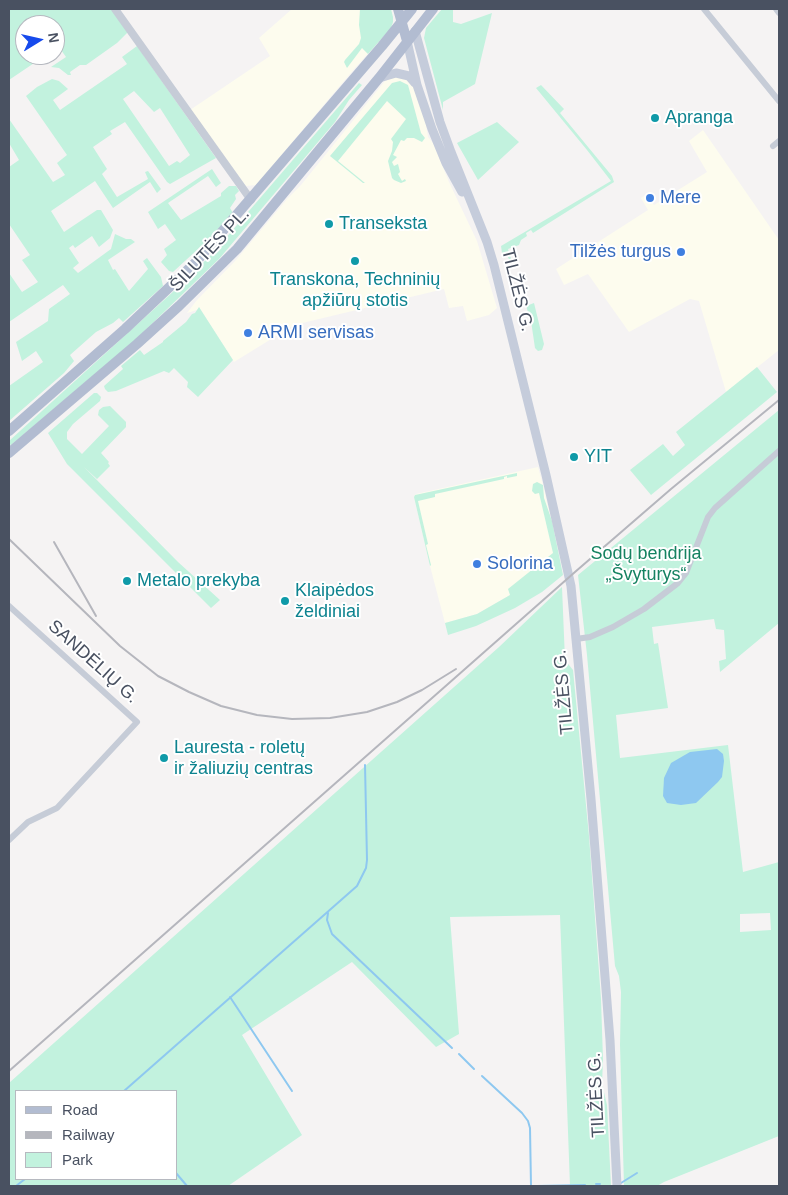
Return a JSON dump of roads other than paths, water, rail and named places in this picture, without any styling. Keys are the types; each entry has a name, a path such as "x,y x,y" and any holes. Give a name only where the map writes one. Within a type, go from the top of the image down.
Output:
{"main road":[{"name":"TILŽĖS G.","path":"398,9 417,86 446,163 472,207"},
{"name":"ŠILUTĖS PL.","path":"9,453 179,306 230,255 379,78 406,41 433,9"},
{"name":"ŠILUTĖS PL.","path":"9,431 125,329 195,263 386,42 410,10"},
{"name":"TILŽĖS G.","path":"410,10 414,31 440,122 487,242 494,265 546,474 569,577 594,826 610,1040 617,1186"},
{"path":"379,78 396,73 409,76 417,86"}],"street":[{"path":"115,9 251,200"},
{"path":"704,9 779,101"},
{"path":"776,9 779,13"},
{"path":"773,146 779,141"},
{"path":"576,638 590,637 613,628 644,609 678,583 686,573 708,517 715,508 779,451"},
{"name":"SANDĖLIŲ G.","path":"9,606 137,722 57,808 28,822 9,840"}],"water":[{"path":"717,749 723,754 724,761 722,777 718,782 696,803 681,805 667,803 663,796 664,778 671,763 690,752"}],"waterway":[{"path":"125,1090 357,886 366,868 367,860 365,765"},
{"path":"328,913 327,920 332,934 452,1048"},
{"path":"230,997 292,1091"},
{"path":"459,1054 474,1069"},
{"path":"482,1076 522,1113 528,1121 530,1128 531,1186"},
{"path":"621,1183 637,1173"},
{"path":"178,1175 187,1186"},
{"path":"16,1186 24,1180"},
{"path":"537,1186 585,1185"}],"railway":[{"path":"9,1071 575,572 671,489 779,400"},
{"path":"9,539 120,646 158,676 221,706 257,715 292,719 330,718 367,712 397,702 422,690 456,669"},
{"path":"54,542 96,616"}],"place":[{"name":"Apranga","path":"655,118"},
{"name":"Mere","path":"650,198"},
{"name":"Transeksta","path":"329,224"},
{"name":"Tilžės turgus","path":"681,252"},
{"name":"Transkona, Techninių apžiūrų stotis","path":"355,261"},
{"name":"ARMI servisas","path":"248,333"},
{"name":"YIT","path":"574,457"},
{"name":"Solorina","path":"477,564"},
{"name":"Metalo prekyba","path":"127,581"},
{"name":"Klaipėdos želdiniai","path":"285,601"},
{"name":"Lauresta - roletų ir žaliuzių centras","path":"164,758"}],"park label":[{"name":"Sodų bendrija „Švyturys“","path":"646,564"}]}
